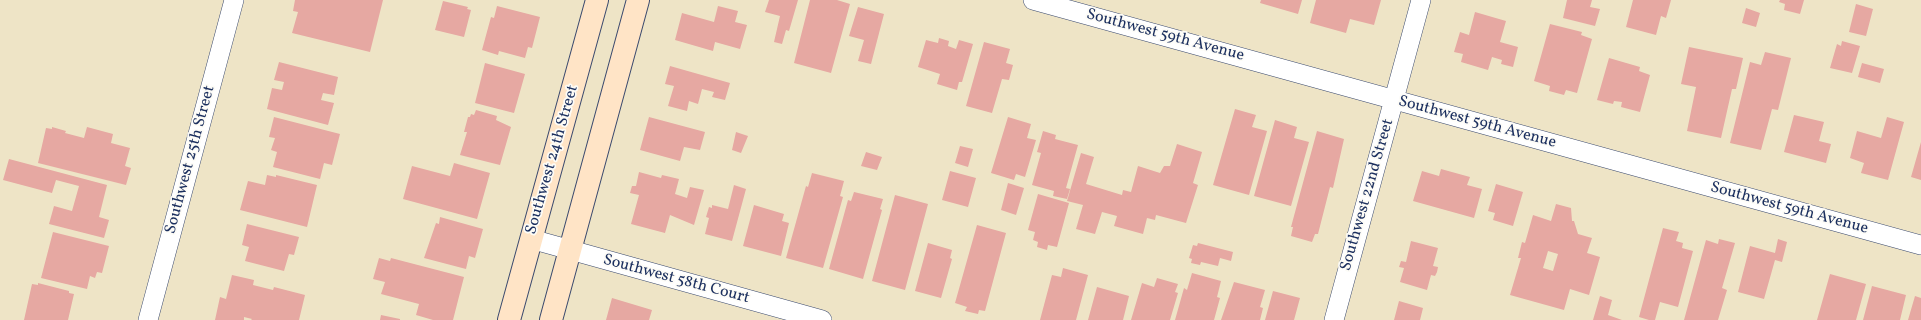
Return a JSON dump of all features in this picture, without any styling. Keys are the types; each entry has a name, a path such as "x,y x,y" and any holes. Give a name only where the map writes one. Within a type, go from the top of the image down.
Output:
{"main road":[{"name":"Southwest 24th Street","path":"509,320 597,0"},
{"path":"551,320 638,0"}],"street":[{"name":"Southwest 25th Street","path":"148,320 234,0"},
{"name":"Southwest 59th Avenue","path":"1033,0 1921,245"},
{"name":"Southwest 22nd Street","path":"1334,320 1422,0"},
{"name":"Southwest 58th Court","path":"531,239 822,320"}],"building":[{"path":"295,0 383,0 370,52 292,33 298,12 293,11"},
{"path":"769,0 798,0 789,31 786,30 782,44 774,42 780,16 765,12"},
{"path":"810,0 837,0 850,4 831,73 794,63"},
{"path":"1261,0 1302,0 1298,14 1260,3"},
{"path":"1316,0 1381,0 1374,25 1350,19 1346,33 1310,23"},
{"path":"1567,0 1592,0 1590,7 1600,9 1595,26 1563,18"},
{"path":"1633,0 1671,0 1666,18 1661,16 1656,35 1626,27"},
{"path":"1780,0 1804,0 1800,14 1784,10 1785,4 1779,2"},
{"path":"443,1 468,7 467,9 471,10 464,37 435,30"},
{"path":"1856,4 1873,9 1866,36 1849,32"},
{"path":"497,6 540,17 532,48 528,47 525,58 499,51 498,55 482,50 491,17 494,18"},
{"path":"718,6 738,11 735,22 747,25 740,49 715,42 713,51 675,40 682,13 714,22"},
{"path":"858,7 884,14 871,64 858,61 864,40 849,36"},
{"path":"1746,8 1760,13 1756,27 1742,23"},
{"path":"1475,12 1506,21 1500,42 1518,47 1513,67 1501,64 1502,60 1492,57 1488,70 1461,62 1463,54 1454,52 1460,32 1469,35"},
{"path":"1550,24 1582,32 1581,35 1592,39 1577,93 1566,90 1564,95 1549,91 1550,86 1534,81"},
{"path":"939,38 949,41 948,46 956,49 959,40 973,44 962,82 959,82 957,90 937,84 940,74 918,67 926,40 938,43"},
{"path":"1842,41 1860,46 1852,73 1830,68 1837,44 1841,46"},
{"path":"984,42 1010,49 1006,63 1013,65 1009,80 1002,79 992,113 966,106"},
{"path":"1689,47 1743,58 1736,89 1732,89 1721,138 1687,131 1696,87 1681,84"},
{"path":"1765,52 1791,58 1778,110 1772,109 1761,150 1730,143 1750,62 1761,65"},
{"path":"1609,58 1640,67 1639,71 1650,75 1640,112 1621,107 1622,102 1614,101 1613,104 1597,100"},
{"path":"279,62 338,77 334,95 323,93 321,100 334,103 328,125 267,109 272,88 282,90 284,82 274,80"},
{"path":"485,63 525,74 514,113 475,103"},
{"path":"1862,63 1884,69 1880,83 1858,77"},
{"path":"670,66 730,83 725,100 712,97 714,92 702,89 698,104 689,101 687,111 668,106 674,86 665,84"},
{"path":"1235,109 1256,115 1252,127 1267,131 1249,195 1213,185"},
{"path":"476,110 497,116 496,120 511,127 500,165 460,155 467,132 464,132 468,117 470,117 471,114 474,115"},
{"path":"1794,115 1824,122 1819,141 1831,144 1826,163 1784,152"},
{"path":"274,117 340,134 332,165 324,163 320,179 273,167 277,152 271,150 275,138 269,137"},
{"path":"649,117 705,132 700,150 684,147 680,161 640,150"},
{"path":"1008,117 1031,124 1027,138 1036,140 1025,177 1016,174 1014,180 991,173"},
{"path":"1887,117 1904,122 1888,180 1861,173 1864,163 1850,158 1857,131 1881,138"},
{"path":"1275,120 1297,127 1294,138 1309,142 1291,206 1254,196"},
{"path":"52,127 66,131 65,133 84,138 87,127 113,134 111,143 130,148 125,166 131,168 126,185 38,163 46,128 52,129"},
{"path":"1043,131 1056,135 1055,139 1078,145 1066,188 1070,189 1067,199 1053,196 1054,191 1032,185 1041,153 1037,152"},
{"path":"1317,131 1344,139 1333,188 1330,187 1318,234 1315,234 1312,242 1291,236 1293,227 1291,227"},
{"path":"736,132 748,136 741,153 732,150"},
{"path":"1921,142 1921,180 1911,177"},
{"path":"1177,144 1202,152 1193,183 1198,185 1186,223 1156,215 1155,220 1147,218 1143,234 1114,226 1117,216 1102,212 1095,234 1076,229 1083,205 1067,201 1081,153 1094,157 1086,184 1122,195 1123,190 1131,192 1138,166 1160,173 1164,166 1170,166"},
{"path":"960,146 973,149 968,167 955,163"},
{"path":"866,152 882,157 877,170 861,166"},
{"path":"9,159 107,185 99,217 109,220 104,238 49,224 54,206 72,211 79,186 56,180 52,193 3,180"},
{"path":"454,163 490,173 477,219 403,199 412,166 450,176"},
{"path":"1441,169 1470,177 1467,185 1482,189 1474,218 1413,201 1422,171 1439,176"},
{"path":"950,171 976,178 968,207 942,200"},
{"path":"639,172 661,178 662,175 679,179 675,194 687,198 690,187 704,190 694,225 670,215 665,233 631,224 639,195 630,193 632,186 636,186"},
{"path":"812,173 844,181 840,196 843,197 823,268 786,258 806,186 808,187"},
{"path":"267,175 276,177 276,175 317,185 307,227 240,210 248,181 265,185"},
{"path":"1008,183 1024,188 1016,215 1001,210"},
{"path":"1496,184 1523,192 1513,226 1493,220 1495,213 1488,211"},
{"path":"734,185 746,189 732,241 705,234 709,218 706,217 709,207 712,208 712,205 728,209"},
{"path":"854,192 883,199 880,209 882,210 863,279 829,269 848,200 851,201"},
{"path":"1038,194 1069,203 1057,247 1048,245 1047,250 1037,247 1038,242 1033,240 1035,232 1028,230"},
{"path":"895,195 928,204 905,290 872,281"},
{"path":"1556,204 1571,208 1572,221 1574,221 1578,234 1592,238 1587,253 1600,257 1589,295 1570,289 1564,310 1510,295 1521,258 1518,258 1522,242 1525,243 1533,215 1551,221","holes":["1548,251 1558,254 1553,271 1543,268"]},
{"path":"754,205 784,214 782,221 789,223 781,256 743,246"},
{"path":"440,217 483,229 475,258 469,256 466,269 424,258 436,223 439,224"},
{"path":"247,224 299,237 294,255 289,254 284,271 245,261 249,247 242,245"},
{"path":"977,225 1006,233 985,311 979,310 978,314 965,311 967,307 955,303"},
{"path":"1663,228 1679,232 1676,241 1683,243 1682,248 1693,251 1678,307 1660,302 1655,320 1649,320 1639,317"},
{"path":"53,232 109,246 102,273 97,272 95,278 90,276 87,289 41,278"},
{"path":"1719,239 1735,243 1722,288 1727,290 1718,320 1684,320 1706,240 1718,244"},
{"path":"1778,239 1787,242 1782,262 1775,260 1764,299 1738,292 1750,246 1775,253"},
{"path":"1411,241 1438,248 1433,266 1438,267 1437,272 1435,276 1431,275 1427,290 1400,282 1404,268 1399,267 1401,261 1406,262"},
{"path":"928,243 952,250 950,258 952,259 941,298 915,291"},
{"path":"1198,243 1233,252 1231,261 1220,258 1218,266 1201,262 1200,265 1191,263 1192,259 1189,258 1193,245 1197,246"},
{"path":"379,258 390,261 391,258 464,277 453,320 433,320 416,315 419,304 381,294 385,282 373,279"},
{"path":"1063,268 1088,275 1076,320 1040,320 1052,275 1061,277"},
{"path":"1192,273 1221,281 1217,297 1220,298 1214,320 1175,320 1184,288 1187,290"},
{"path":"1830,274 1866,284 1856,320 1817,320"},
{"path":"232,275 254,280 253,285 273,290 274,287 305,295 299,320 251,320 252,319 244,317 244,320 215,320 220,297 226,299"},
{"path":"1157,278 1178,284 1175,292 1178,293 1170,320 1131,320 1142,283 1154,287"},
{"path":"1234,282 1265,290 1260,307 1263,308 1260,320 1221,320"},
{"path":"38,283 69,291 69,293 74,294 68,320 24,320 32,284 38,285"},
{"path":"1872,286 1906,295 1900,320 1863,320"},
{"path":"1097,287 1129,296 1123,320 1088,320"},
{"path":"1273,291 1300,298 1294,320 1265,320"},
{"path":"1600,296 1612,300 1608,315 1622,320 1593,320"},
{"path":"1915,296 1921,298 1921,320 1908,320"},
{"path":"612,298 652,310 649,320 606,320"},
{"path":"1399,301 1423,308 1420,320 1394,320"},
{"path":"381,315 400,319 400,320 380,320"}]}
